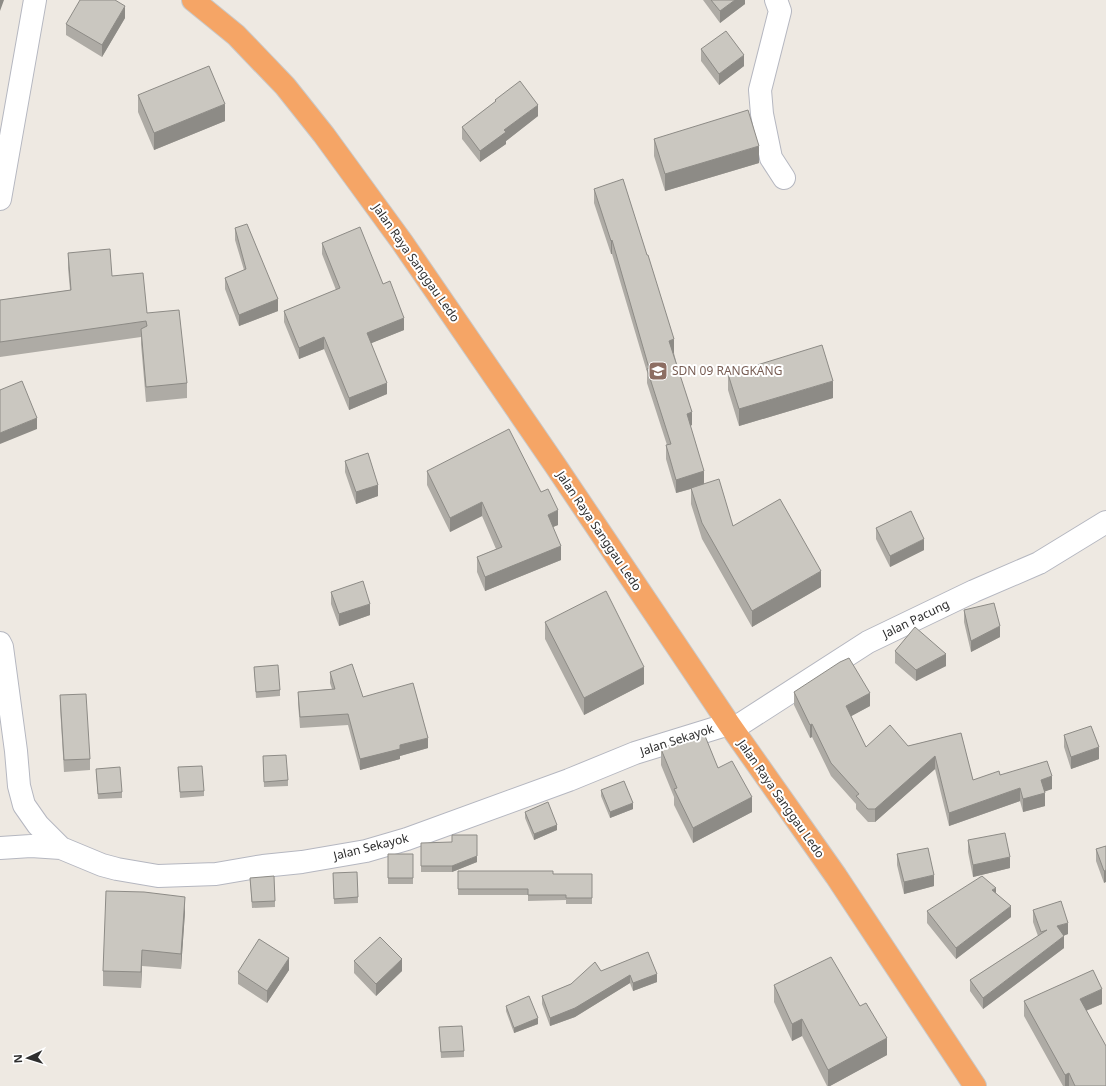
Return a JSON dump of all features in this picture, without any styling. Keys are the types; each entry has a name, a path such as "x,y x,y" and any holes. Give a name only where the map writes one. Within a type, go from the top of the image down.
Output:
{"highway":[{"name":"Jalan Raya Sanggau Ledo","path":"193,0 236,35 256,54 285,86 324,135 402,242 509,397 731,726 836,876 976,1086"}],"street":[{"path":"0,200 35,0"},
{"path":"776,0 780,11 760,90 762,114 771,158 784,178"},
{"name":"Jalan Pacung","path":"731,726 868,642 1039,563 1106,522"},
{"path":"0,643 2,647 15,744 19,786 24,805 38,825 61,848"},
{"name":"Jalan Sekayok","path":"0,848 31,846 61,848 102,865 158,876 216,874 263,866 302,862 366,851 407,839 568,780 635,753 731,726"}],"building":[{"path":"80,0 115,0 125,6 102,45 66,24"},
{"path":"711,0 735,0 720,11"},
{"path":"726,31 744,55 719,74 701,49"},
{"path":"209,66 225,104 154,133 138,95"},
{"path":"520,81 538,105 504,130 506,132 480,151 462,127"},
{"path":"748,110 759,146 665,174 654,139"},
{"path":"623,179 674,339 669,341 692,412 687,414 704,471 676,480 666,445 671,444 647,369 649,368 612,240 611,241 594,189"},
{"path":"247,224 278,299 239,315 225,278 246,269 235,228"},
{"path":"360,227 383,284 390,281 404,318 367,333 387,383 349,398 324,337 299,348 284,311 340,288 322,243"},
{"path":"110,249 112,276 143,273 147,313 179,310 187,383 146,387 141,329 147,326 146,321 0,342 0,300 71,290 68,253"},
{"path":"822,345 833,381 739,409 728,374"},
{"path":"22,381 37,418 0,433 0,390"},
{"path":"509,429 541,492 548,489 558,510 548,515 561,546 485,577 477,557 502,547 482,502 450,518 427,471"},
{"path":"368,453 378,485 356,492 345,461"},
{"path":"719,479 733,526 780,499 821,571 752,611 702,523 691,488"},
{"path":"911,511 924,539 890,556 876,528"},
{"path":"363,581 370,604 339,614 331,592"},
{"path":"606,591 644,667 584,698 545,622"},
{"path":"994,603 1000,626 971,641 964,610"},
{"path":"915,627 946,654 916,670 895,651"},
{"path":"849,658 870,693 846,706 866,747 890,725 908,746 961,733 973,780 999,771 1000,775 1047,761 1052,776 1041,780 1045,793 1023,799 1020,788 949,813 935,756 875,809 868,809 856,796 859,794 831,763 794,692 840,662"},
{"path":"352,664 363,697 413,683 428,738 400,745 400,749 360,759 348,714 300,717 298,692 335,689 330,672"},
{"path":"278,665 280,690 256,692 254,667"},
{"path":"86,694 90,759 64,760 60,695"},
{"path":"1091,726 1099,747 1071,757 1064,735"},
{"path":"703,731 718,768 732,761 752,797 693,828 674,789 677,788 661,749"},
{"path":"286,755 288,780 264,782 263,756"},
{"path":"202,766 204,791 180,792 178,767"},
{"path":"120,767 122,792 98,794 96,769"},
{"path":"624,781 633,803 610,812 601,790"},
{"path":"548,802 557,825 534,834 525,812"},
{"path":"1005,833 1010,857 973,865 968,840"},
{"path":"452,835 477,835 477,856 452,866 421,866 421,843 452,842"},
{"path":"1106,846 1106,870 1104,871 1096,849"},
{"path":"928,848 934,875 904,882 897,854"},
{"path":"388,854 413,854 413,878 388,878"},
{"path":"458,871 553,871 553,874 592,874 592,898 566,898 566,895 528,895 528,889 458,889"},
{"path":"357,872 358,897 334,899 333,873"},
{"path":"274,876 275,901 252,902 250,878"},
{"path":"982,876 996,888 992,890 1011,906 956,948 927,911"},
{"path":"106,891 144,892 185,897 181,954 142,950 141,972 103,971"},
{"path":"1061,901 1068,923 1057,926 1064,936 983,998 970,980 1047,930 1041,932 1033,910"},
{"path":"380,937 402,959 376,984 354,961"},
{"path":"259,939 289,958 267,991 238,972"},
{"path":"648,952 657,974 633,983 630,975 575,1008 550,1018 542,996 571,984 595,962 601,971"},
{"path":"831,957 860,1006 866,1003 887,1038 828,1070 802,1019 792,1024 774,985"},
{"path":"1093,970 1102,989 1080,999 1106,1046 1106,1086 1075,1086 1069,1073 1065,1075 1024,1001"},
{"path":"529,996 538,1018 514,1028 506,1006"},
{"path":"462,1026 464,1051 441,1052 439,1027"}],"place":[{"name":"SDN 09 RANGKANG","path":"658,371"}]}
